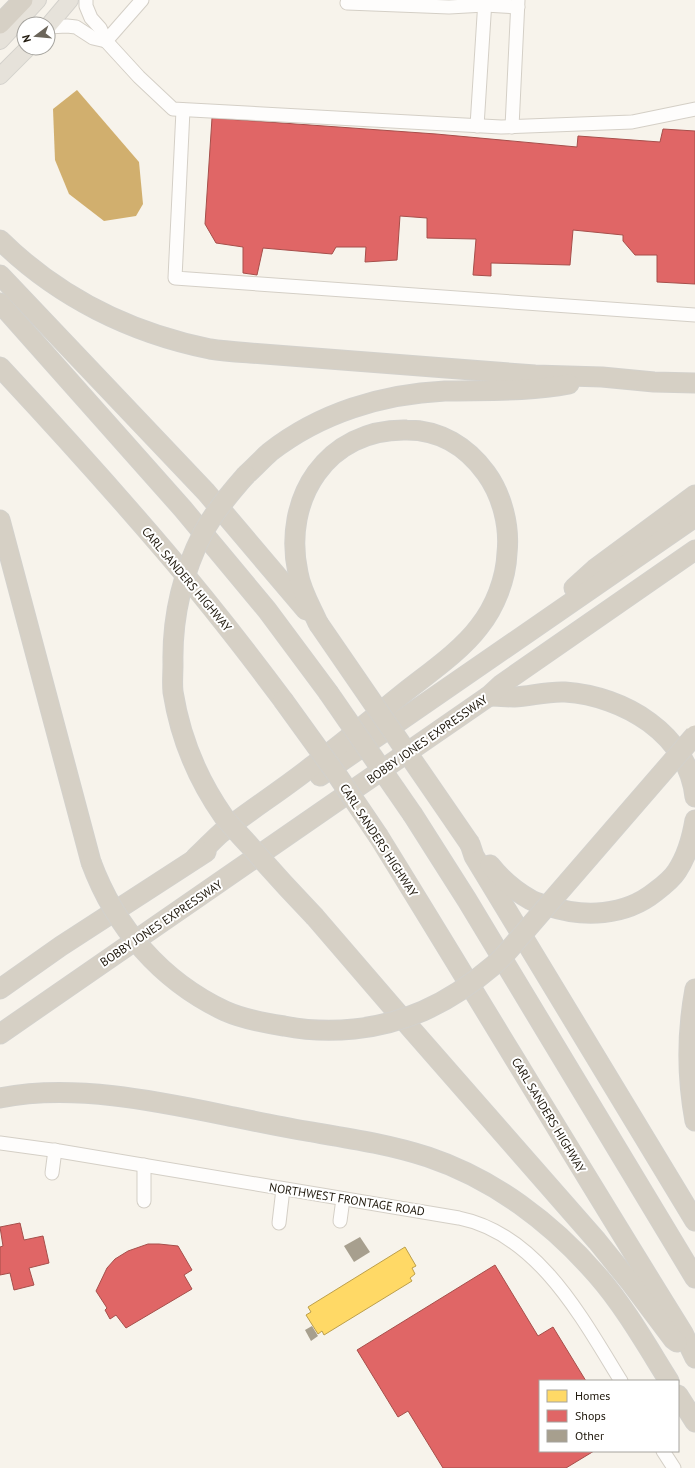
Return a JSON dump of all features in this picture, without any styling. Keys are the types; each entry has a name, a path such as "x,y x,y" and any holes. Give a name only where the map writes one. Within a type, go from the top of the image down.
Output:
{"highway":[{"path":"0,24 23,0"},
{"path":"0,240 27,264 82,303 121,322 142,330 212,349 535,375 654,382 695,382"},
{"path":"0,275 206,492 298,602 318,623 470,844 500,878 532,901 561,910 604,913 635,904 650,896 676,873 685,857 695,820"},
{"path":"0,303 188,514 267,610 328,692 413,815 467,900 695,1278"},
{"name":"CARL SANDERS HIGHWAY","path":"0,367 90,464 165,550 283,700 335,772 379,837 485,1009 595,1192 683,1333 695,1357"},
{"path":"602,378 544,389 415,393 371,402 331,416 311,426 270,453 246,475 223,502 204,532 187,570 180,592 175,619 173,643 173,690 182,730 196,770 224,817 315,917 597,1241 673,1339 695,1357"},
{"path":"195,858 220,834 312,767 452,654 478,629 498,596 507,556 508,540 497,491 491,480 470,455 448,439 438,435 412,430 397,430 384,431 360,438 347,444 324,463 313,477 300,506 296,520 294,540 298,575 318,623"},
{"path":"517,640 595,569 695,495"},
{"path":"0,989 61,946 195,858 232,836 695,517"},
{"path":"0,524 82,833 91,862 106,898 129,933 157,965 191,991 225,1011 266,1023 298,1029 319,1031 362,1029 402,1019 424,1011 460,990 495,964 695,735"},
{"name":"BOBBY JONES EXPRESSWAY","path":"0,1034 489,696 502,684 695,550"},
{"path":"621,601 695,559"},
{"path":"489,696 514,696 541,692 580,693 621,706 651,722 670,739 687,767 694,783 695,797"},
{"path":"470,844 474,856 695,1221"},
{"path":"695,989 689,1053 690,1084 695,1121"},
{"path":"0,1098 71,1093 113,1096 372,1142 428,1157 450,1166 494,1188 514,1200 561,1237 598,1276 617,1301 668,1380"},
{"path":"679,1397 695,1422"}],"main road":[{"path":"0,41 38,0"},
{"path":"56,17 70,0"},
{"path":"0,76 20,56"}],"street":[{"path":"86,0 86,6 91,18 100,28 106,41 139,77 173,109 512,127 632,122 695,109"},
{"path":"106,41 142,0"},
{"path":"348,0 347,3 485,2 518,4 512,127"},
{"path":"478,126 485,2"},
{"path":"56,27 76,27 93,38 106,41"},
{"path":"184,110 175,278 695,315"},
{"name":"NORTHWEST FRONTAGE ROAD","path":"0,1143 55,1150 471,1220 490,1227 511,1239 533,1258 571,1301 620,1380"},
{"path":"52,1173 55,1150"},
{"path":"144,1165 144,1201"},
{"path":"279,1223 283,1189"},
{"path":"340,1221 343,1199"},
{"path":"664,1452 674,1468"}],"shaded area":[{"path":"77,90 139,162 143,204 136,216 104,221 69,194 55,160 53,109"}],"building: Homes":[{"path":"405,1247 416,1266 412,1268 415,1274 410,1278 412,1281 324,1335 322,1331 318,1334 306,1315 311,1312 308,1307"}],"building: Shops":[{"path":"212,118 436,134 577,147 578,136 660,142 663,129 695,131 695,284 657,282 657,255 635,255 623,241 623,235 573,230 570,265 491,263 491,276 473,275 476,239 427,238 427,218 400,216 397,260 365,262 366,247 336,247 332,254 263,248 257,275 243,273 243,247 216,243 205,224"},
{"path":"20,1223 24,1240 43,1236 49,1263 29,1268 34,1285 14,1290 10,1273 0,1275 0,1247 3,1246 0,1227"},
{"path":"148,1244 178,1246 192,1270 184,1275 192,1289 126,1328 116,1315 110,1319 105,1310 107,1308 96,1291 107,1268 115,1259 128,1251"},
{"path":"495,1265 538,1336 553,1327 585,1380 539,1380 539,1452 592,1452 566,1468 443,1468 408,1411 398,1417 357,1350"}],"building: Other":[{"path":"360,1237 370,1252 354,1262 344,1246"},
{"path":"312,1326 318,1336 311,1341 305,1330"}]}
